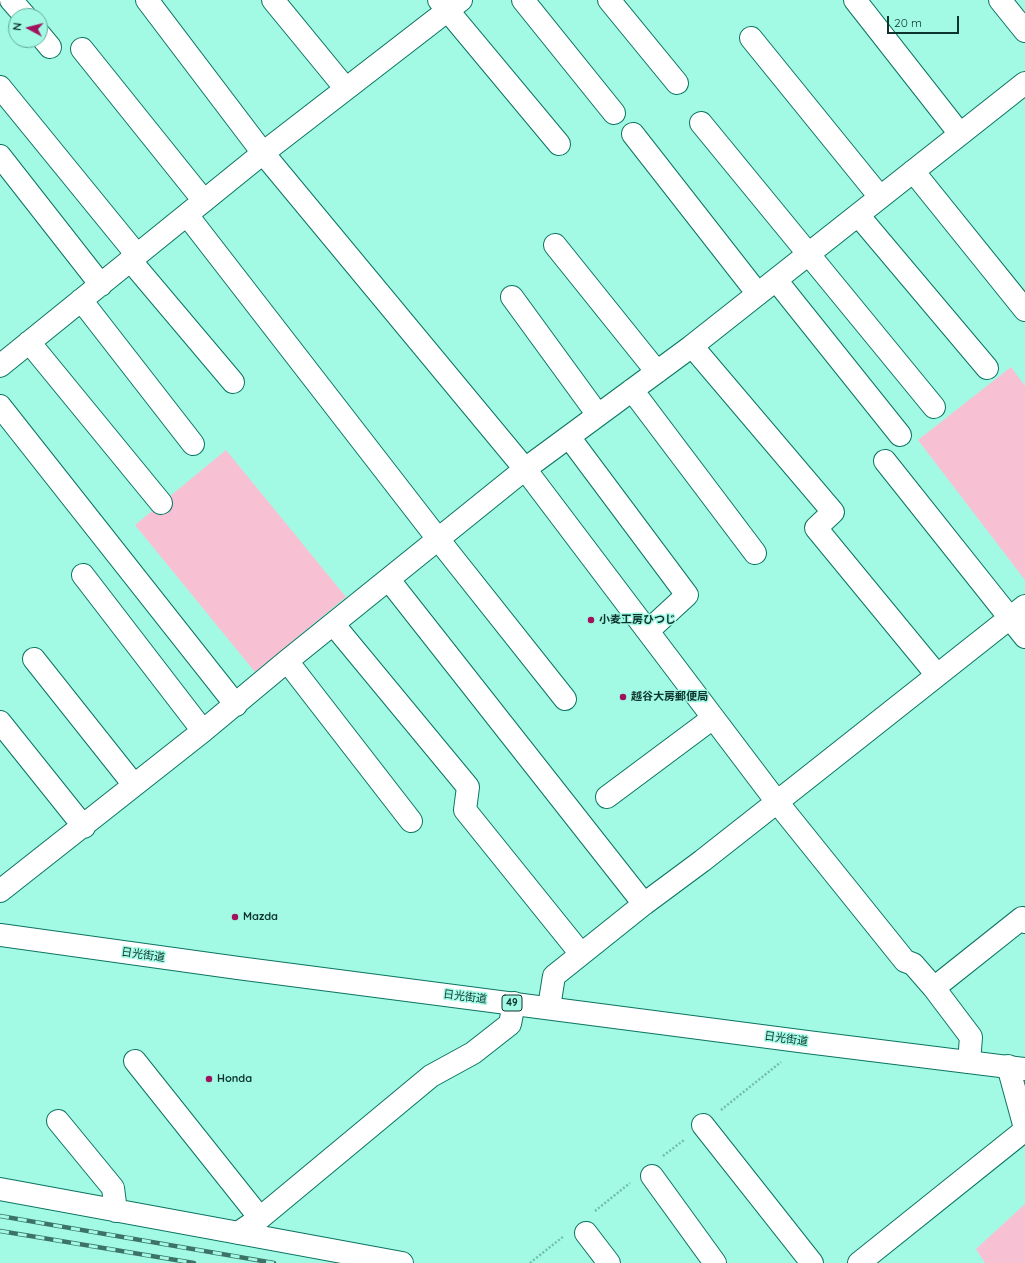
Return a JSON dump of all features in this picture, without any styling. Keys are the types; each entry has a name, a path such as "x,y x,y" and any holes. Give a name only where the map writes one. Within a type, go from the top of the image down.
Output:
{"street":[{"path":"11,0 18,8"},
{"path":"146,0 263,153 525,470 777,802 904,961 913,964 934,988 971,1036 969,1062"},
{"path":"273,0 346,89"},
{"path":"523,0 614,113"},
{"path":"609,0 677,83"},
{"path":"855,0 960,134"},
{"path":"1000,0 1025,31"},
{"path":"0,366 263,153 346,89 449,4 559,144"},
{"path":"751,38 880,197"},
{"path":"82,50 204,201"},
{"path":"0,891 84,827 236,705 287,661 525,470 692,346 1025,83"},
{"path":"0,87 134,258 234,382"},
{"path":"701,123 934,407"},
{"path":"633,134 758,294"},
{"path":"0,156 101,285"},
{"path":"913,171 1025,310"},
{"path":"187,215 438,539 565,699"},
{"path":"858,215 987,368"},
{"path":"555,245 657,372"},
{"path":"776,280 900,435"},
{"path":"512,297 598,415"},
{"path":"81,300 194,444"},
{"path":"30,342 161,503"},
{"path":"692,346 833,512 816,528 937,675"},
{"path":"632,390 755,553"},
{"path":"0,406 236,705"},
{"path":"569,436 687,595 648,631"},
{"path":"886,461 1017,611 1025,637"},
{"path":"83,575 203,731"},
{"path":"388,580 644,904"},
{"path":"549,1007 554,976 644,904 777,802 1017,611"},
{"path":"334,624 468,787 465,810 581,954"},
{"path":"34,659 134,786"},
{"path":"287,661 411,820"},
{"path":"607,797 713,718"},
{"path":"0,722 84,827"},
{"path":"934,988 1022,918 1025,922"},
{"name":"日光街道","path":"0,935 254,970 1016,1068"},
{"path":"238,1233 260,1218 431,1076 473,1052 510,1024 514,1003"},
{"path":"135,1060 260,1218"},
{"path":"859,1263 1025,1129 1016,1068"},
{"path":"58,1121 113,1188 116,1211"},
{"path":"703,1125 812,1263"},
{"path":"649,1172 715,1263"},
{"path":"0,1189 402,1263"},
{"path":"581,1227 609,1263"}],"path":[{"path":"530,1263 581,1227 649,1172 703,1125 807,1042"}],"shaded area":[{"path":"1011,367 1025,386 1025,580 918,440"},
{"path":"226,450 346,597 255,672 135,525"},
{"path":"1025,1204 1025,1263 985,1263 976,1249"}],"railway":[{"path":"0,1216 274,1263"},
{"path":"0,1231 194,1263"}],"place":[{"name":"小麦工房ひつじ","path":"591,620"},
{"name":"越谷大房郵便局","path":"623,697"},
{"name":"Mazda","path":"235,917"},
{"name":"Honda","path":"209,1079"}]}
